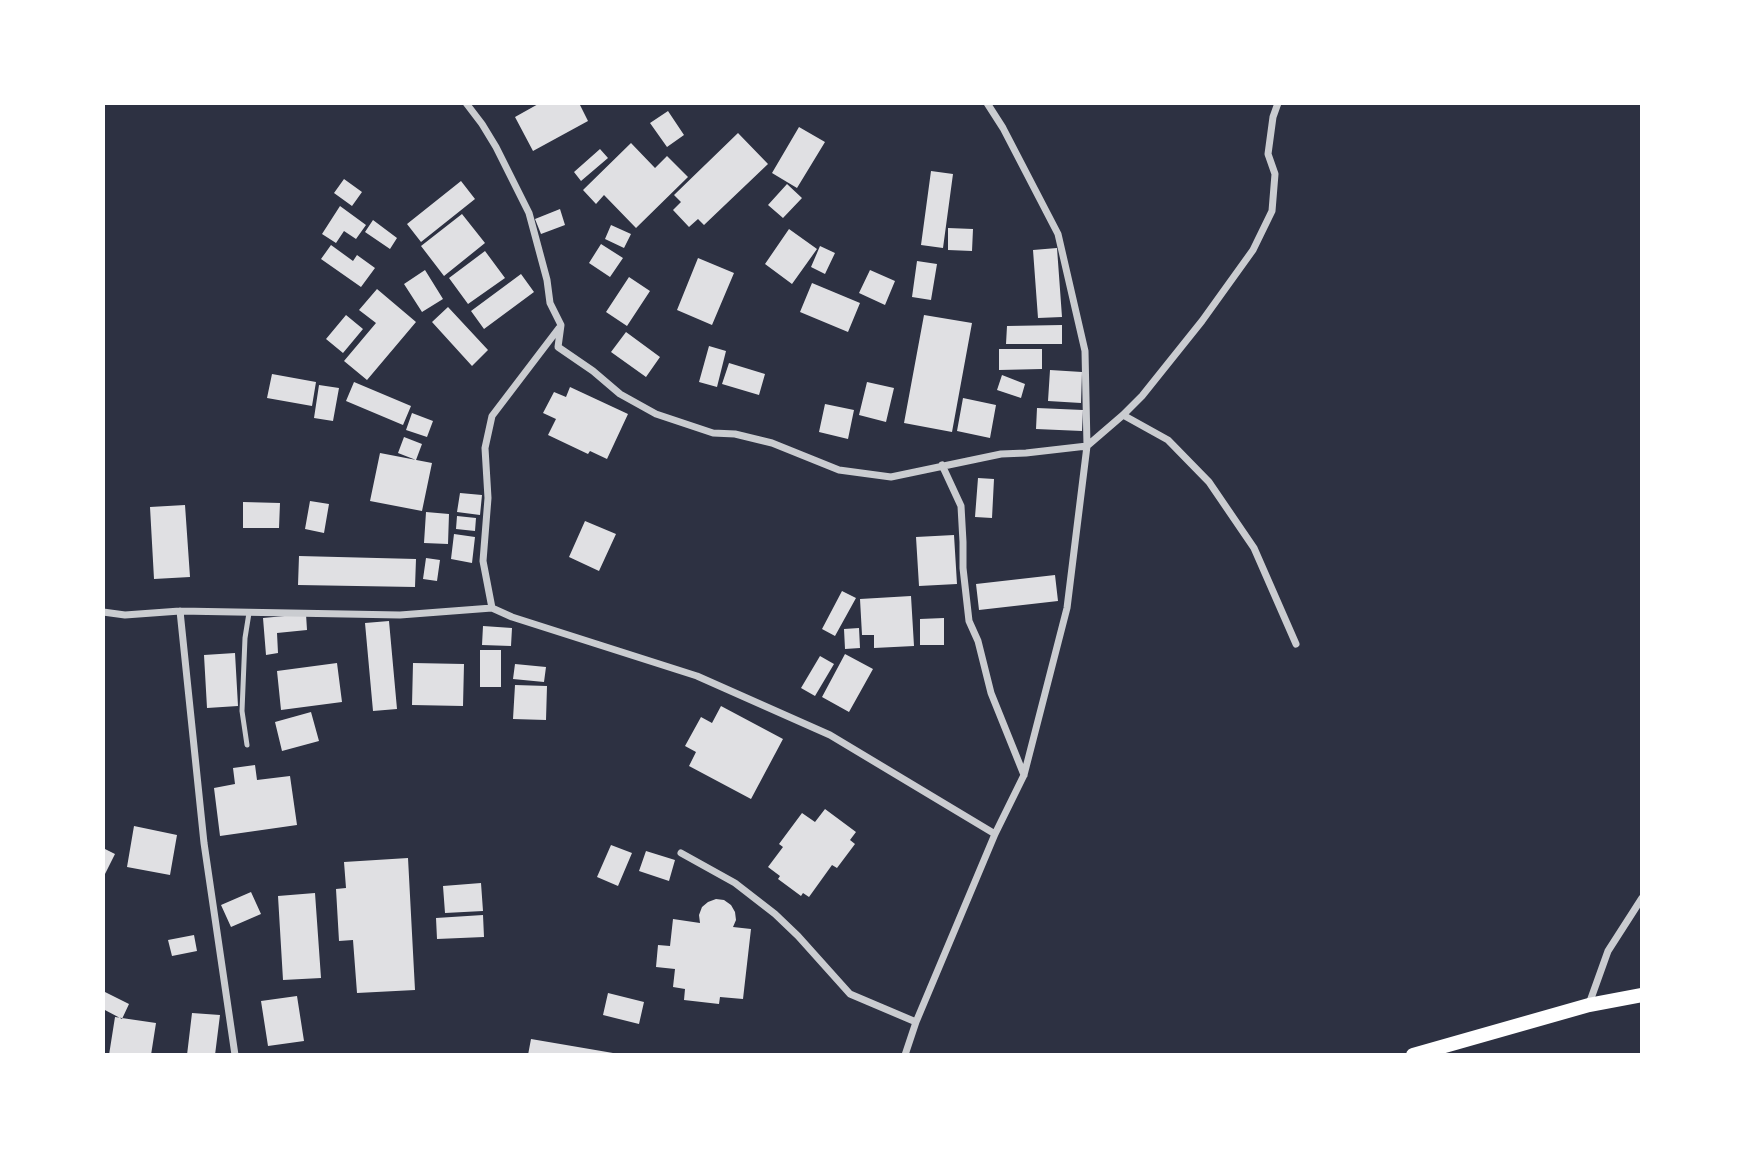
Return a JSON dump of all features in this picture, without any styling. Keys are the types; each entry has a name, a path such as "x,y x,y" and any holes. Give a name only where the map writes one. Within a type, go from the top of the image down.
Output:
{"main road":[{"path":"1413,1055 1589,1005 1642,995"}],"street":[{"path":"466,103 496,147 528,213 547,280 550,303 561,326 558,347 620,394 656,414 713,433 772,443 839,470 891,477 1001,454 1087,446 1123,415 1142,396 1202,321 1253,250 1272,211 1275,174 1268,154 1273,117 1278,103"},
{"path":"905,1055 916,1022 995,834 1024,775 1067,608 1087,446 1084,351 1058,234 1003,128 987,103"},
{"path":"492,608 484,561 488,498 485,448 492,416 561,326"},
{"path":"1123,415 1168,440 1209,482 1254,548 1296,644"},
{"path":"942,465 961,506 963,568 970,621 991,693 1024,775"},
{"path":"103,612 125,615 180,611 400,615 492,608 512,617 697,676 830,734 995,834"},
{"path":"180,611 204,844 235,1055"},
{"path":"681,853 735,883 775,914 850,994 916,1022"},
{"path":"1589,1005 1608,951 1642,898"}],"lane":[{"path":"247,746 242,711 245,638 249,613"}],"building":[{"path":"540,103 579,103 588,121 533,151 515,117"},
{"path":"668,111 684,135 667,147 650,123"},
{"path":"799,127 825,142 797,188 772,173"},
{"path":"738,133 768,164 704,225 698,219 689,227 673,210 681,202 674,195"},
{"path":"631,143 655,168 667,156 688,177 636,228 604,195 596,204 583,190"},
{"path":"600,149 608,158 581,181 574,172"},
{"path":"931,171 953,174 943,248 921,245"},
{"path":"344,179 362,192 352,206 334,193"},
{"path":"461,181 475,199 421,242 407,224"},
{"path":"787,184 802,198 783,218 768,205"},
{"path":"340,206 366,225 356,239 344,231 336,243 322,234"},
{"path":"560,209 565,225 541,234 535,219"},
{"path":"462,214 485,243 444,276 421,246"},
{"path":"373,220 397,238 390,249 365,232"},
{"path":"611,225 631,234 624,248 605,239"},
{"path":"948,228 973,229 972,251 948,250"},
{"path":"789,229 817,249 792,284 765,264"},
{"path":"601,244 623,258 610,277 589,263"},
{"path":"331,245 353,261 357,255 375,268 361,287 321,259"},
{"path":"820,246 835,253 825,274 811,267"},
{"path":"1057,248 1062,317 1038,318 1033,250"},
{"path":"485,251 505,278 468,304 449,278"},
{"path":"698,258 734,273 712,325 677,310"},
{"path":"917,261 937,264 931,300 912,297"},
{"path":"425,270 443,299 422,312 404,284"},
{"path":"870,270 895,281 885,305 859,293"},
{"path":"521,274 534,292 484,329 471,311"},
{"path":"629,277 650,291 627,326 606,312"},
{"path":"812,283 860,303 848,332 800,312"},
{"path":"377,289 416,322 367,380 344,361 376,323 359,310"},
{"path":"448,307 488,350 472,366 432,322"},
{"path":"346,315 363,329 343,353 326,339"},
{"path":"924,315 972,323 952,432 904,423"},
{"path":"1062,325 1062,344 1006,344 1007,326"},
{"path":"626,332 660,357 646,377 611,352"},
{"path":"709,346 726,351 717,387 699,382"},
{"path":"999,349 1042,349 1042,369 999,370"},
{"path":"729,363 765,374 759,395 722,384"},
{"path":"1050,370 1082,372 1081,403 1048,401"},
{"path":"272,374 316,382 312,406 267,398"},
{"path":"1002,375 1025,384 1021,398 997,390"},
{"path":"354,382 411,406 403,425 346,401"},
{"path":"867,382 894,388 886,422 859,415"},
{"path":"319,385 339,388 333,421 314,418"},
{"path":"570,387 628,414 607,459 590,451 588,454 548,435 556,419 543,413 554,392 566,397"},
{"path":"963,398 996,405 990,438 957,431"},
{"path":"825,404 854,410 848,439 819,432"},
{"path":"1037,408 1083,410 1082,431 1036,429"},
{"path":"412,413 433,421 427,437 406,430"},
{"path":"404,437 422,444 416,460 398,453"},
{"path":"380,453 432,463 422,511 370,501"},
{"path":"978,478 994,479 992,518 975,517"},
{"path":"460,493 482,495 480,515 457,512"},
{"path":"310,501 329,504 324,533 305,529"},
{"path":"243,502 280,503 279,528 243,528"},
{"path":"185,505 190,577 154,579 150,507"},
{"path":"426,512 449,514 448,544 424,543"},
{"path":"457,516 476,518 475,531 456,529"},
{"path":"585,521 616,534 599,571 569,557"},
{"path":"454,534 475,537 472,563 451,559"},
{"path":"954,535 957,584 919,586 916,537"},
{"path":"299,556 416,559 415,587 298,585"},
{"path":"426,558 440,560 437,581 423,579"},
{"path":"1055,575 1058,601 979,610 976,584"},
{"path":"842,591 856,598 835,636 822,629"},
{"path":"911,596 914,646 874,648 874,635 862,635 860,599"},
{"path":"306,614 307,630 277,633 278,653 266,655 263,618"},
{"path":"944,618 944,645 920,645 920,619"},
{"path":"389,621 397,709 373,711 365,623"},
{"path":"483,626 512,628 511,646 482,645"},
{"path":"859,628 860,648 845,649 844,629"},
{"path":"480,650 501,650 501,687 480,687"},
{"path":"235,653 238,706 207,708 204,655"},
{"path":"845,654 873,669 849,712 822,697"},
{"path":"820,656 834,664 815,696 801,688"},
{"path":"337,663 342,702 281,710 277,671"},
{"path":"413,663 464,664 463,706 412,705"},
{"path":"515,664 546,667 544,682 513,679"},
{"path":"515,685 547,686 546,720 513,719"},
{"path":"721,706 783,739 751,799 689,766 696,752 685,746 701,717 712,723"},
{"path":"311,712 319,741 282,751 275,722"},
{"path":"255,765 257,780 290,776 297,825 220,836 214,788 235,784 233,768"},
{"path":"825,809 856,832 850,840 855,844 837,868 832,865 809,897 803,893 801,896 778,879 780,876 768,867 783,847 779,844 802,813 815,822"},
{"path":"134,826 177,835 170,875 127,867"},
{"path":"611,845 632,853 618,886 597,877"},
{"path":"103,848 115,854 103,878"},
{"path":"646,851 675,860 669,881 639,871"},
{"path":"408,858 415,990 357,993 353,940 339,941 336,889 346,888 344,862"},
{"path":"481,883 483,911 445,913 443,886"},
{"path":"251,892 261,914 231,927 221,905"},
{"path":"315,893 321,978 283,980 278,896"},
{"path":"716,899 731,905 736,920 733,927 751,929 743,999 720,997 719,1004 684,1000 685,989 673,987 675,969 656,967 658,945 670,946 673,919 700,923 702,907"},
{"path":"483,915 484,937 437,939 436,918"},
{"path":"194,935 197,951 172,956 168,940"},
{"path":"103,991 129,1004 122,1019 103,1009"},
{"path":"608,993 644,1002 639,1024 603,1015"},
{"path":"297,996 304,1041 268,1046 261,1001"},
{"path":"192,1013 220,1015 215,1055 187,1055"},
{"path":"115,1017 156,1023 151,1055 109,1055"},
{"path":"531,1039 613,1053 613,1055 528,1055"}]}
